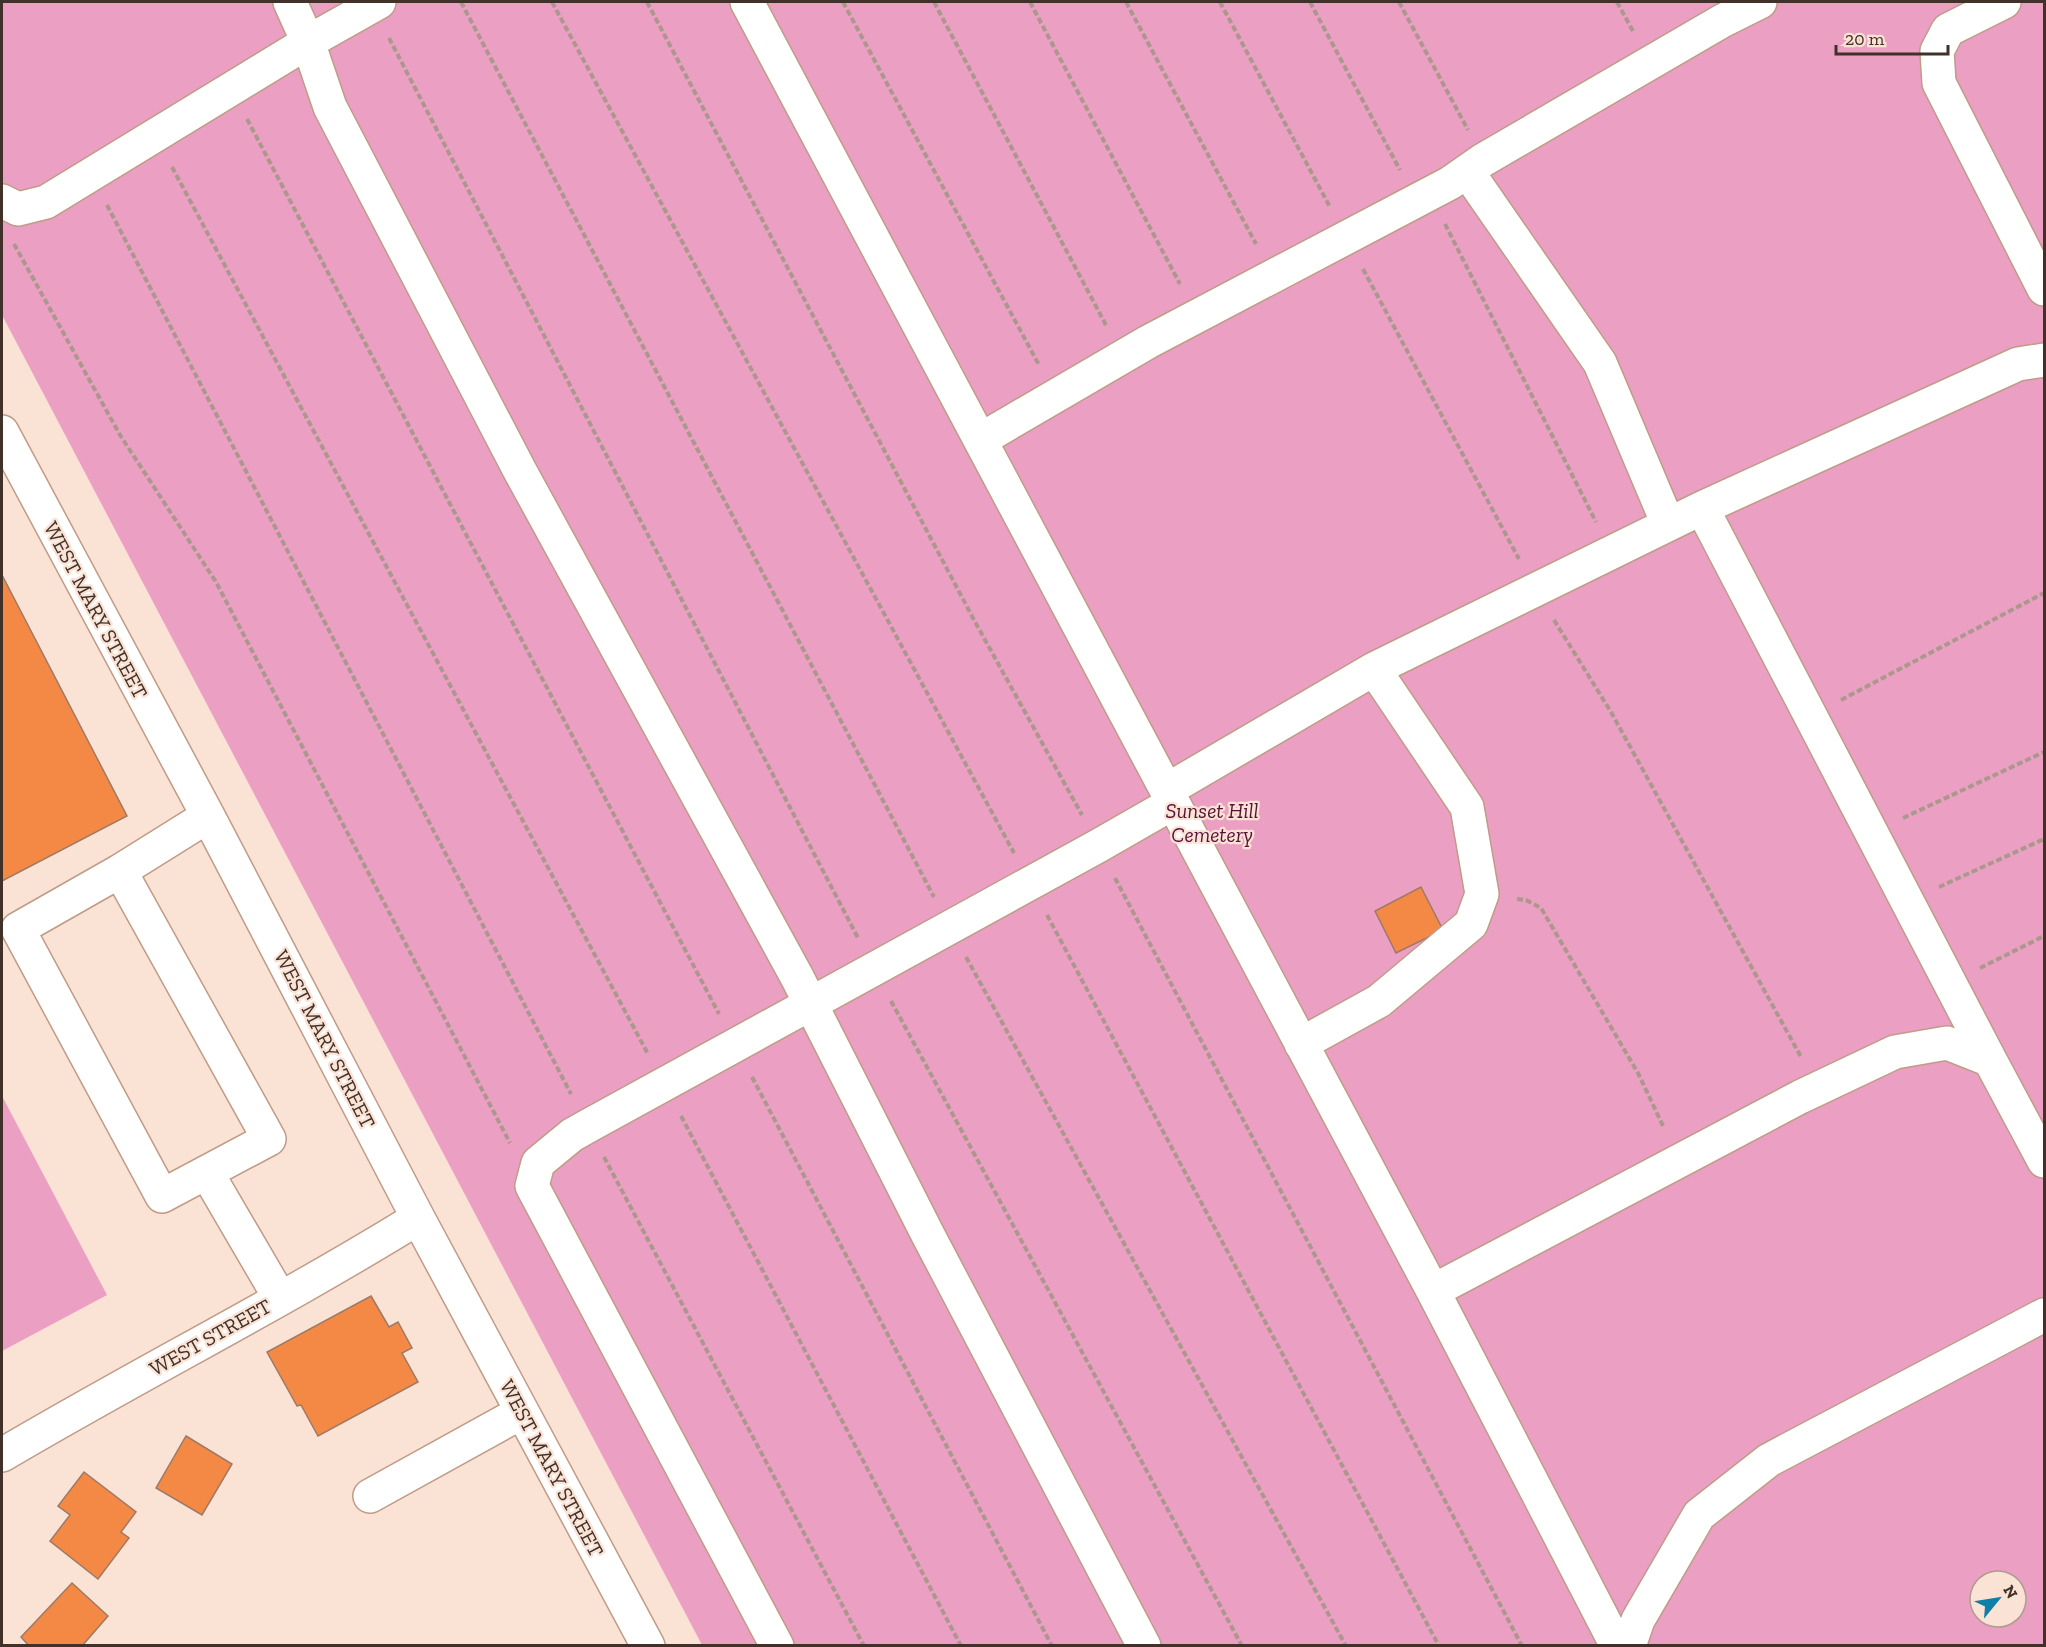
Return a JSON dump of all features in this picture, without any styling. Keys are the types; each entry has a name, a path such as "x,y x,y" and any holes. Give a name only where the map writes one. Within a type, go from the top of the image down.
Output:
{"street":[{"path":"290,2 308,42 330,107 504,440 810,1004 928,1235 1144,1646"},
{"path":"747,2 1433,1291 1617,1646"},
{"path":"980,440 1197,316 1423,197 1722,21 1760,2"},
{"path":"2004,2 1948,30 1937,51 1939,82 2042,275"},
{"path":"10,205 46,202 375,3"},
{"path":"1475,165 1600,363 1668,524"},
{"path":"777,1646 532,1186 538,1163 572,1135 1098,846 1170,796 1374,669 1702,508 2018,364 2044,360"},
{"name":"WEST MARY STREET","path":"2,432 208,816 418,1218 648,1646"},
{"path":"1702,508 2044,1161"},
{"path":"1301,1044 1379,1001 1471,924 1482,894 1467,807 1374,669"},
{"path":"120,872 269,1139 162,1196 18,929 120,872 208,816"},
{"path":"1433,1291 1818,1089 1895,1053 1947,1043 1990,1060"},
{"path":"207,1173 280,1298"},
{"name":"WEST STREET","path":"2,1455 352,1259 418,1218"},
{"path":"1629,1646 1638,1620 1699,1515 1769,1460 2044,1315"},
{"path":"2044,1334 2044,1345"},
{"path":"370,1496 522,1412"}],"path":[{"path":"461,2 949,926 1346,1646"},
{"path":"552,2 1030,882 1439,1646"},
{"path":"647,2 1522,1646"},
{"path":"843,2 1056,396"},
{"path":"934,2 1123,357"},
{"path":"1030,2 1197,316"},
{"path":"1126,2 1274,276"},
{"path":"1220,2 1535,590 1611,712 1818,1089"},
{"path":"1310,2 1423,197 1611,552"},
{"path":"1399,2 1475,165"},
{"path":"375,3 874,968 1242,1646"},
{"path":"231,89 1052,1646"},
{"path":"156,135 664,1083 961,1646"},
{"path":"91,175 588,1126 864,1646"},
{"path":"10,205 13,242 120,435 216,582 532,1186"},
{"path":"1812,715 2044,593"},
{"path":"1873,833 2044,752"},
{"path":"1908,901 2044,839"},
{"path":"1482,894 1526,900 1540,908 1638,1073 1680,1161"},
{"path":"1950,983 2044,936"}],"green space":[{"name":"Sunset Hill Cemetery","path":"2,2 2044,2 2044,1645 702,1645 2,315"},
{"path":"2,1096 107,1295 2,1351"}],"building":[{"path":"2,575 127,816 2,881"},
{"path":"1421,887 1443,930 1396,953 1375,911"},
{"path":"371,1296 389,1327 398,1322 412,1348 402,1353 418,1382 318,1436 301,1405 297,1406 267,1352"},
{"path":"186,1436 232,1464 202,1515 156,1488"},
{"path":"84,1472 136,1512 121,1532 129,1538 98,1579 50,1541 70,1515 58,1506"},
{"path":"72,1583 108,1616 82,1646 29,1646 21,1637"}]}
